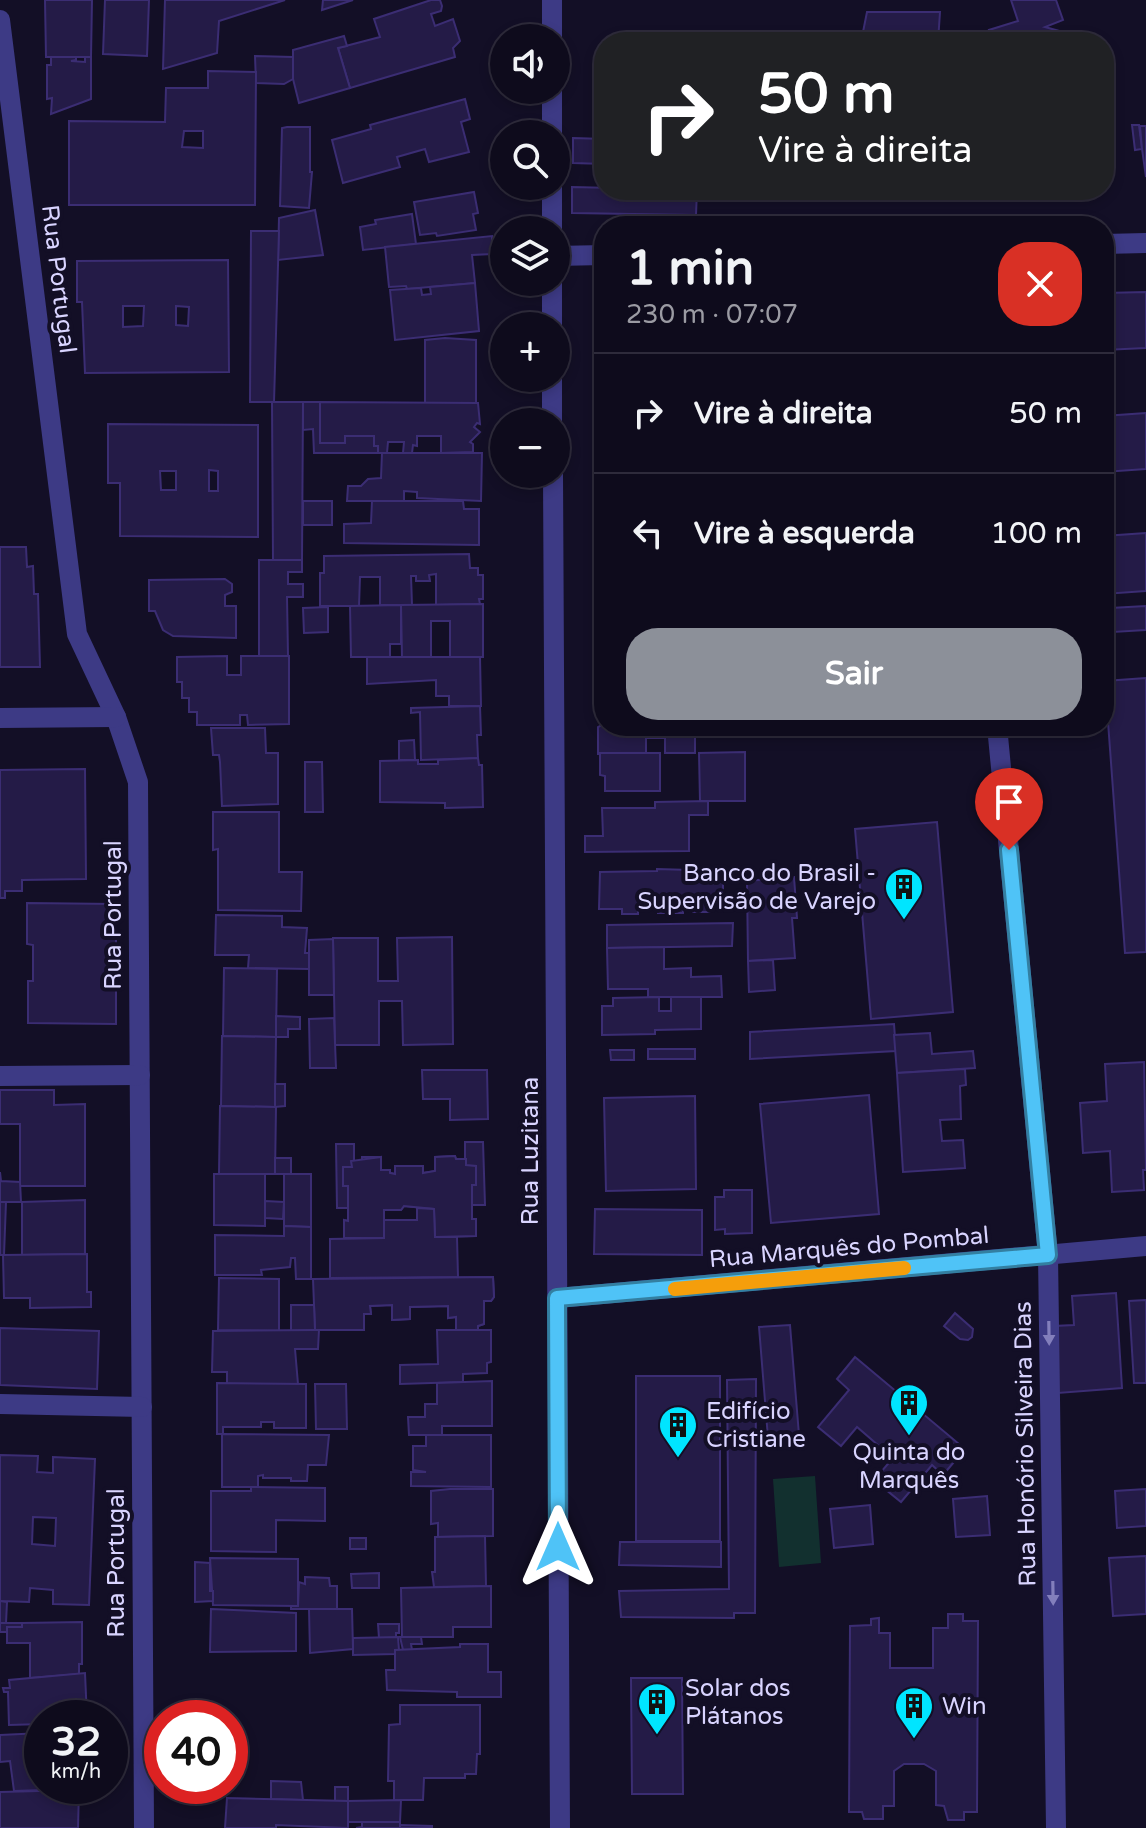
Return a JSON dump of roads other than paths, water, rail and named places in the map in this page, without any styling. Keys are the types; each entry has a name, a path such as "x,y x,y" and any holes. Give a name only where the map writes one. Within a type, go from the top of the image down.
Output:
{"street":[{"path":"552,0 552,24"},
{"name":"Rua Portugal","path":"0,20 77,634 116,717 138,782 144,1828"},
{"path":"1114,244 1146,243"},
{"path":"570,256 594,255"},
{"name":"Rua Luzitana","path":"553,488 560,1828"},
{"path":"0,718 116,717"},
{"name":"Rua Honório Silveira Dias","path":"998,736 1048,1255 1056,1828"},
{"path":"0,1076 140,1075"},
{"name":"Rua Marquês do Pombal","path":"557,1298 1146,1246"},
{"path":"0,1404 142,1407"}],"place":[{"name":"Banco do Brasil - Supervisão de Varejo","path":"904,921"},
{"name":"Quinta do Marquês","path":"909,1437"},
{"name":"Edifício Cristiane","path":"678,1459"},
{"name":"Solar dos Plátanos","path":"657,1736"},
{"name":"Win","path":"914,1740"}]}
